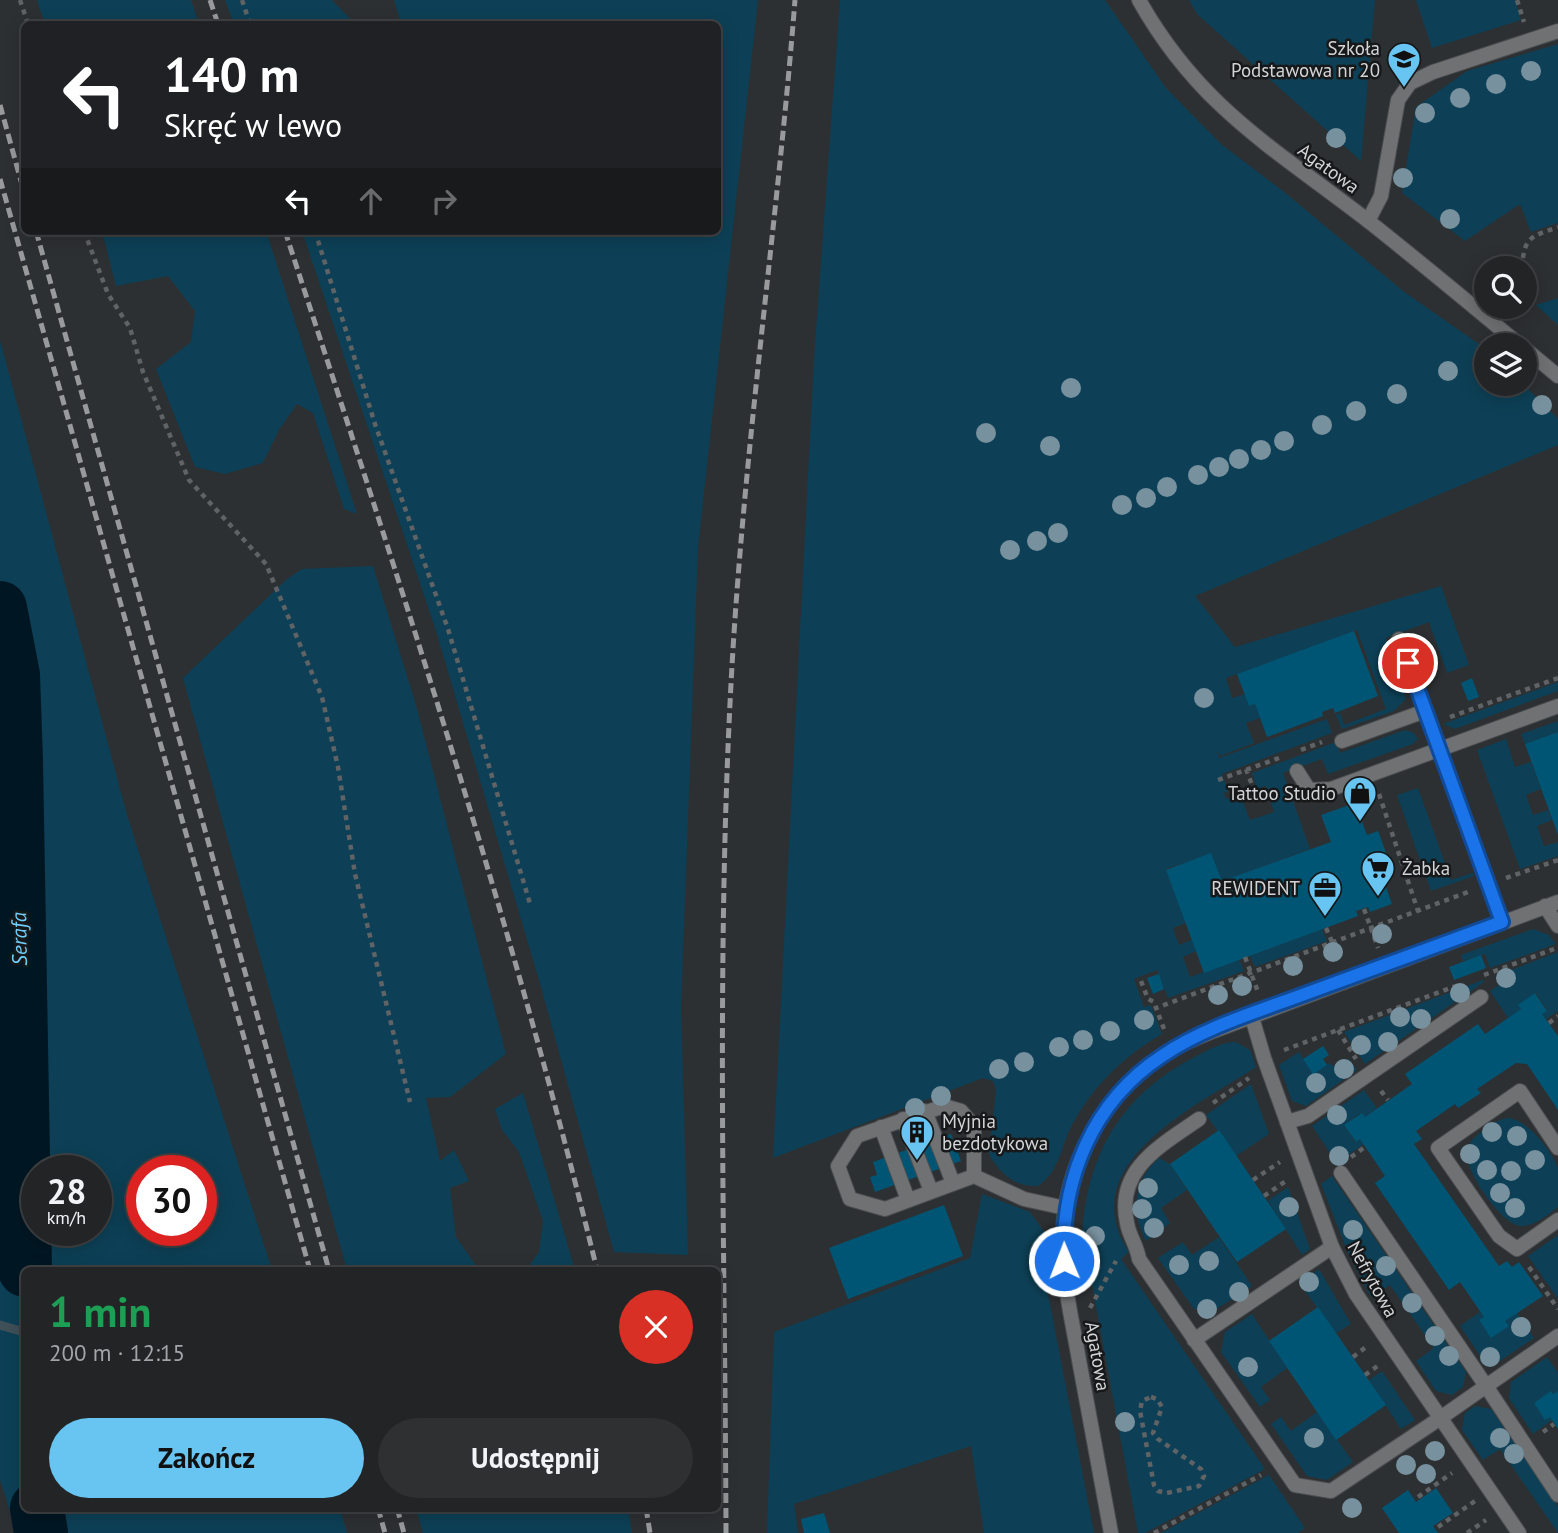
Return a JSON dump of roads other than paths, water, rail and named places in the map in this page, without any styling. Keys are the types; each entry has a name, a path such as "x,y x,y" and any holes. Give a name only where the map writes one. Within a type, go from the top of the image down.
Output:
{"street":[{"name":"Agatowa","path":"1139,0 1185,70 1232,118 1368,221 1506,333"},
{"path":"1368,221 1381,196 1398,100 1410,83 1433,72 1558,31"},
{"name":"Agatowa","path":"1537,358 1558,376"},
{"path":"1399,639 1502,922"},
{"path":"1297,771 1309,790 1319,792 1558,706"},
{"path":"1342,741 1427,718"},
{"name":"Agatowa","path":"1111,1533 1067,1293 1063,1234 1065,1208 1080,1155 1093,1128 1127,1085 1172,1050 1258,1012 1552,904"},
{"path":"1552,904 1558,926"},
{"path":"1287,1122 1308,1116 1481,996"},
{"name":"Nefrytowa","path":"1258,1012 1266,1064 1332,1247 1356,1294 1519,1533"},
{"path":"1558,1148 1520,1091 1438,1147 1499,1236 1517,1248 1558,1220"},
{"path":"974,1175 974,1126 961,1111 944,1106 857,1136 838,1166 850,1199 885,1209 974,1175 1024,1199 1065,1208"},
{"path":"925,1111 953,1183"},
{"path":"904,1119 931,1191"},
{"path":"1199,1119 1149,1153 1130,1179 1125,1208 1131,1236 1137,1246 1139,1259 1295,1485 1331,1491 1558,1336"},
{"path":"881,1127 908,1200"},
{"path":"1341,1173 1558,1495"},
{"path":"1194,1340 1332,1247"}],"waterway":[{"name":"Serafa","path":"0,608 13,675 25,1267"},
{"path":"0,1325 21,1331"},
{"name":"Serafa","path":"38,1512 41,1533"}],"railway":[{"path":"210,0 217,21"},
{"path":"726,1533 723,1214 726,790 736,598 795,0"},
{"path":"0,105 21,181"},
{"path":"0,179 309,1267"},
{"path":"37,235 328,1267"},
{"path":"286,235 451,748 528,1008 596,1267"},
{"path":"379,1512 385,1533"},
{"path":"398,1512 404,1533"},
{"path":"647,1512 650,1533"}],"place":[{"name":"Szkoła Podstawowa nr 20","path":"1404,89"},
{"name":"Tattoo Studio","path":"1360,823"},
{"name":"Żabka","path":"1378,898"},
{"name":"REWIDENT","path":"1325,918"},
{"name":"Myjnia bezdotykowa","path":"917,1162"}]}
